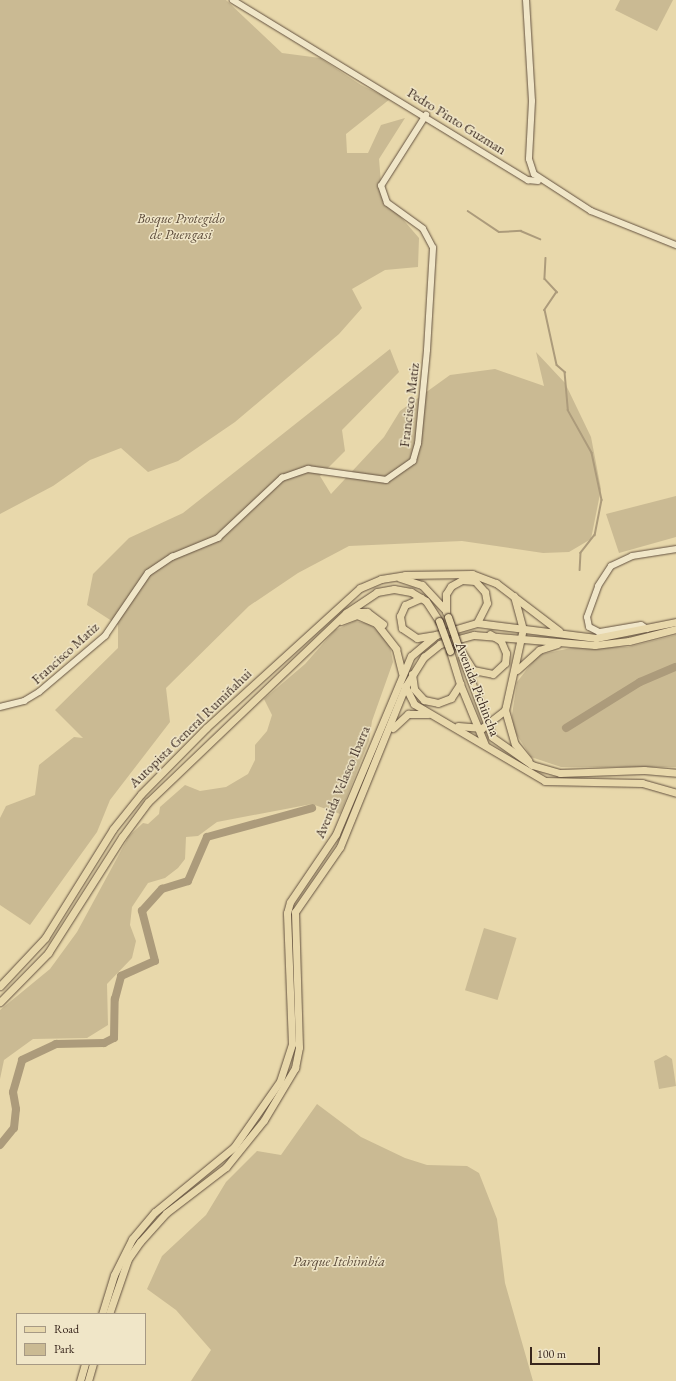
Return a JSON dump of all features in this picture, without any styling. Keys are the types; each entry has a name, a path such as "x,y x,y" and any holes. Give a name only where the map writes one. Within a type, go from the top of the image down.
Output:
{"main road":[{"path":"526,0 532,101 529,159 538,181"},
{"name":"Pedro Pinto Guzman","path":"538,181 591,211 676,245"},
{"path":"647,629 642,625 599,632 589,627 587,617 598,586 611,566 625,558 676,549"},
{"path":"388,578 472,574 496,583 559,631"},
{"name":"Avenida Pichincha","path":"388,578 422,585 447,614 486,726 497,742 532,765 560,773 644,770 676,773"},
{"name":"Autopista General Rumiñahui","path":"0,986 45,938 114,829 141,794 333,611 360,588 388,578"},
{"path":"447,614 446,594 450,586 462,580 475,581 486,592 487,603 477,623"},
{"name":"Autopista General Rumiñahui","path":"0,1002 48,953 122,837 148,802 331,629 346,613 369,596 394,589 421,598"},
{"path":"514,596 522,626 522,637 504,710 515,744 532,765"},
{"path":"421,598 405,605 400,616 402,628 417,638 436,635"},
{"name":"Avenida Pichincha","path":"421,598 439,621 460,684 477,729 486,747 548,782 642,783 676,793"},
{"path":"346,613 363,611 376,617 396,649 405,687 414,704 486,747"},
{"path":"331,629 352,616 365,617 381,628 396,649"},
{"name":"Avenida Velasco Ibarra","path":"109,1313 128,1259 140,1242 166,1213 200,1182 234,1147 269,1098 287,1065 292,1044 287,913 290,902 336,834 402,673 417,650 436,635 477,623 522,626 596,638 676,622"},
{"name":"Avenida Velasco Ibarra","path":"102,1313 114,1275 132,1238 155,1212 200,1182 226,1167 248,1141 295,1068 299,1047 295,912 340,847 385,740 405,687 412,674 440,644 462,636 490,634 560,643 612,644 676,628"},
{"path":"462,657 478,673 498,671 505,663 506,653 501,641 490,634"},
{"path":"514,673 539,650 560,643"},
{"path":"412,674 417,693 432,703 451,698 460,684"},
{"path":"385,740 398,721 413,712 448,723 477,729 486,726 504,710"},
{"path":"80,1381 85,1365"},
{"path":"88,1381 93,1365"}],"street":[{"name":"Pedro Pinto Guzman","path":"233,0 426,115 528,180 538,181"},
{"name":"Francisco Matiz","path":"0,707 24,701 39,692 105,636 148,573 172,557 218,538 282,478 308,470 386,480 413,461 418,444 426,358 433,248 423,229 387,203 381,186 426,115"}],"green space":[{"name":"Bosque Protegido de Puengasi","path":"0,0 226,0 282,53 320,58 361,85 390,99 346,134 347,153 368,153 381,125 405,118 379,159 382,195 419,238 418,267 385,270 352,289 362,308 339,334 235,422 178,461 148,472 121,448 90,460 53,486 0,514"},
{"path":"620,0 673,0 657,31 615,10"},
{"path":"390,349 399,372 342,430 345,451 320,476 331,494 384,437 400,411 450,375 495,369 544,386 536,352 565,383 591,437 601,489 591,539 569,552 543,553 462,541 349,546 298,573 249,606 166,688 170,722 110,800 97,832 30,925 0,905 0,818 6,806 35,795 39,765 74,737 83,738 55,710 118,648 118,625 87,605 93,574 129,538 183,513"},
{"path":"676,496 676,537 619,553 606,514"},
{"path":"355,621 369,624 379,632 390,646 393,662 372,721 369,741 340,814 312,804 217,822 198,836 186,837 185,859 178,868 165,878 148,883 132,907 130,925 136,941 132,958 107,984 108,1025 87,1038 33,1039 4,1060 0,1079 0,1010 50,969 77,932 129,836 143,823 148,824 159,814 160,807 185,785 200,791 226,787 248,774 255,760 255,745 267,731 272,715 264,699 305,664 335,630"},
{"path":"676,635 676,767 561,767 531,757 513,729 512,715 517,682 538,655 571,648 628,647"},
{"path":"484,928 517,938 498,1000 465,990"},
{"path":"666,1055 672,1059 676,1086 659,1089 654,1061"},
{"name":"Parque Itchimbía","path":"317,1104 361,1137 405,1158 427,1165 467,1166 479,1173 497,1219 505,1283 533,1381 191,1381 211,1350 176,1310 147,1289 162,1256 206,1215 226,1182 257,1151 281,1155"}],"waterway":[{"path":"468,211 499,232 521,231 540,239"},
{"path":"546,258 545,279 557,292 545,310 557,365 565,372 568,410 592,453 602,500 595,535 581,553 580,570"},
{"path":"566,728 640,682 676,667"},
{"path":"0,1145 14,1128 16,1109 13,1092 22,1060 56,1044 104,1043 114,1038 115,999 121,976 155,961 142,911 162,889 188,881 207,837 312,808"}]}
